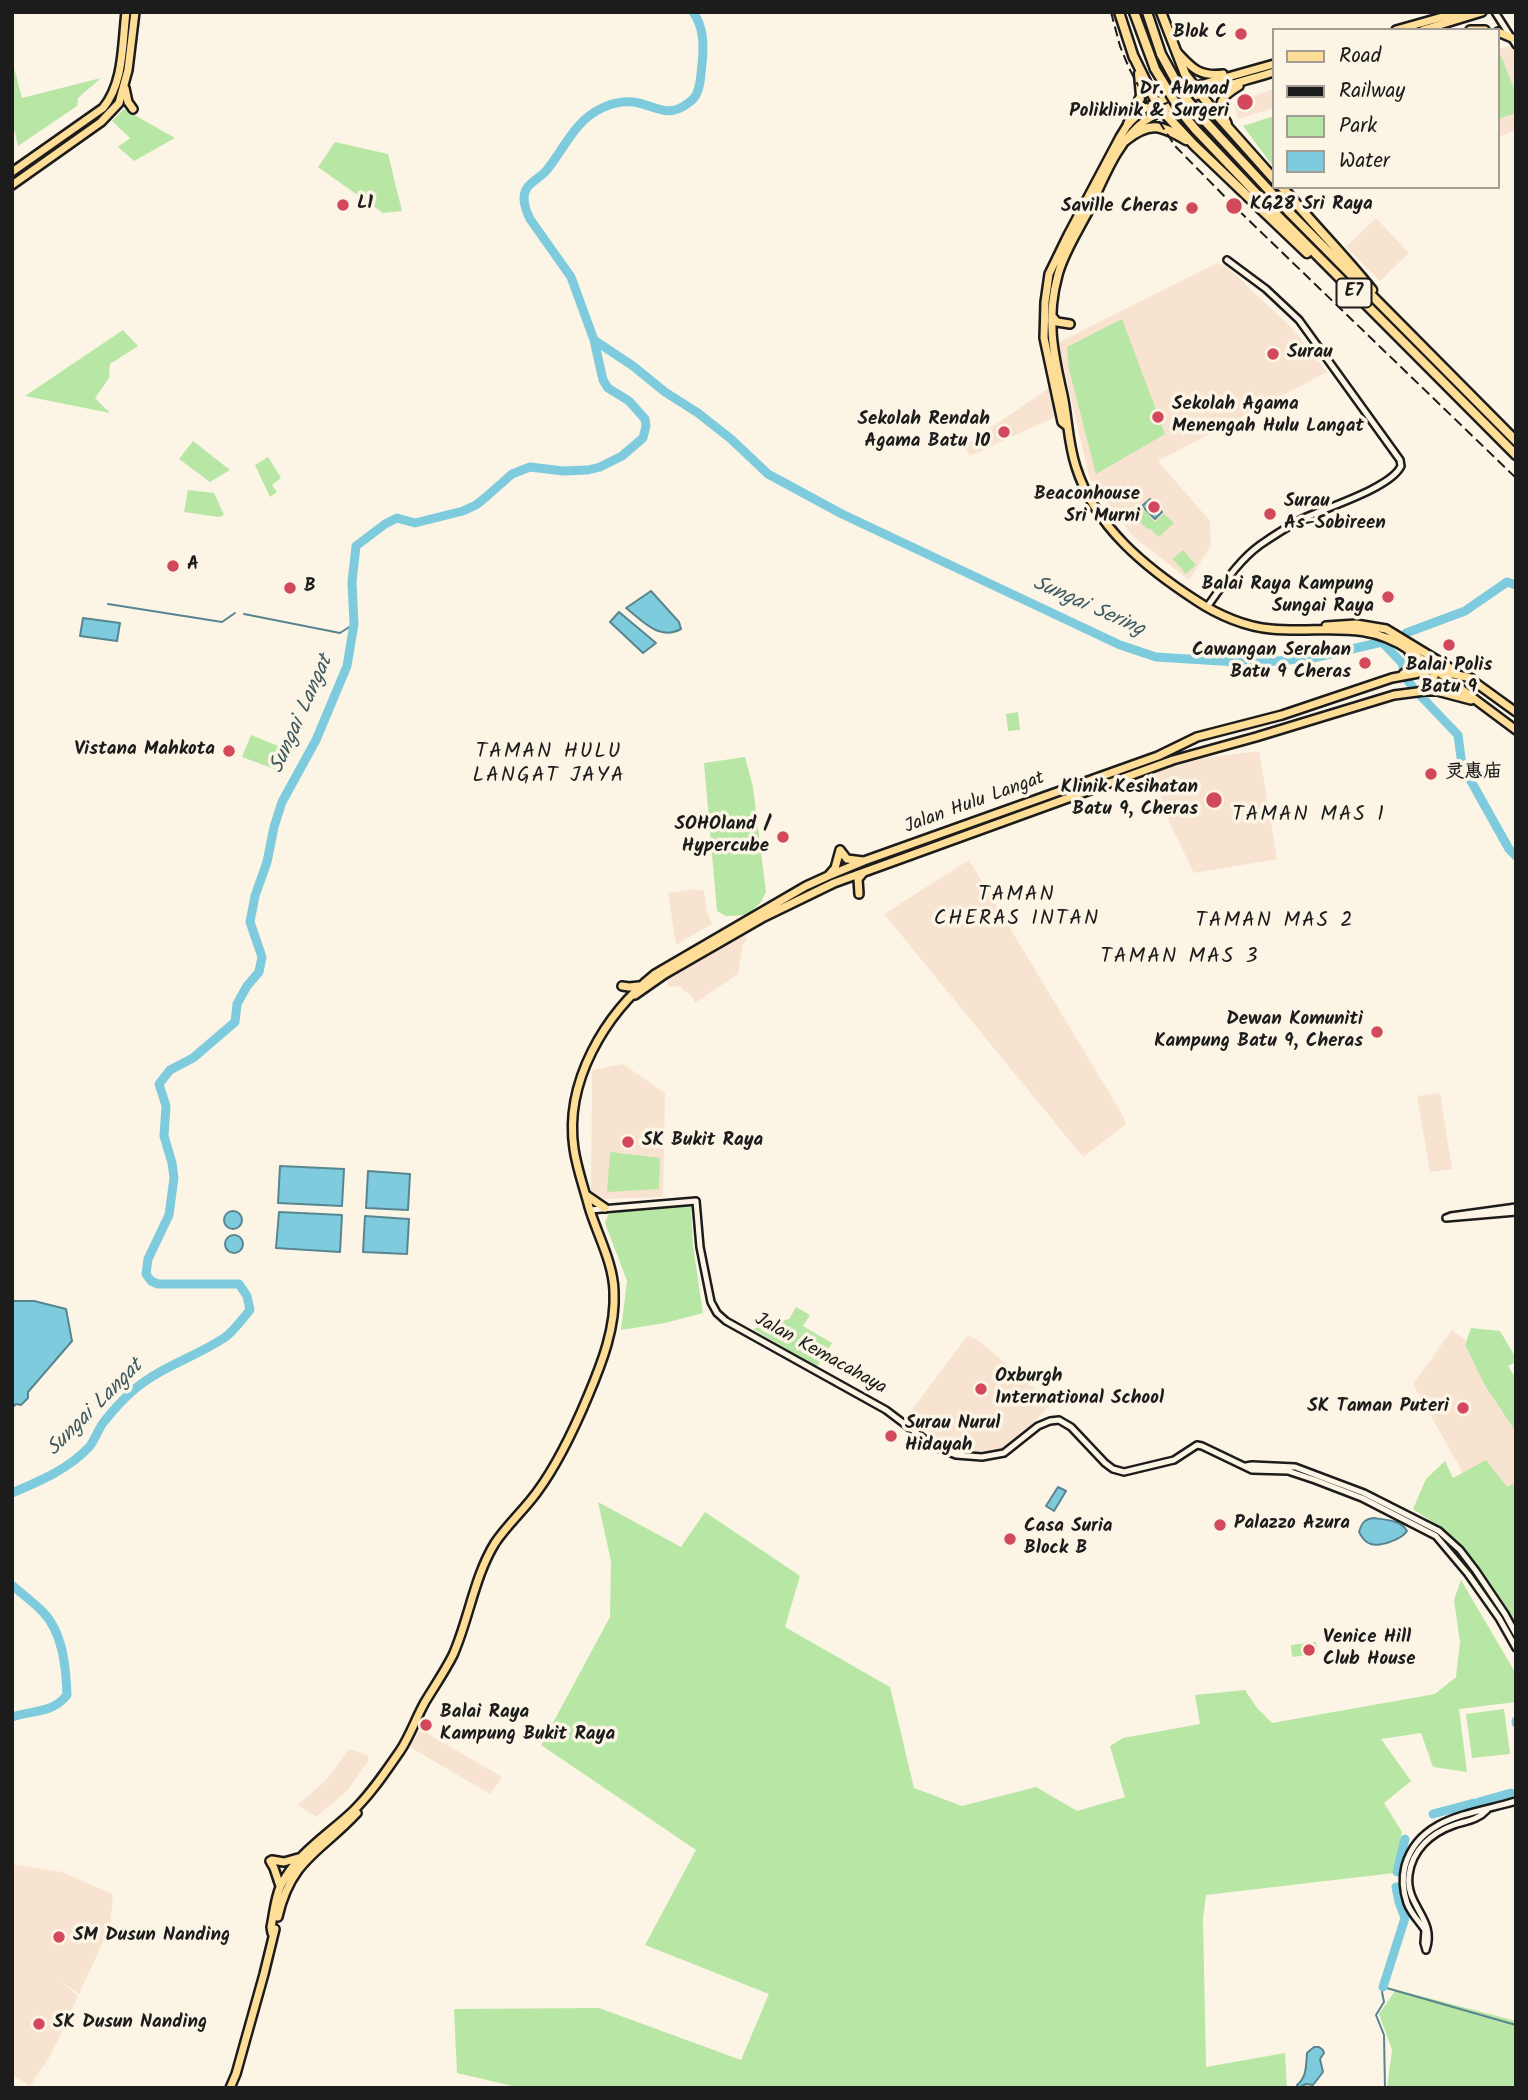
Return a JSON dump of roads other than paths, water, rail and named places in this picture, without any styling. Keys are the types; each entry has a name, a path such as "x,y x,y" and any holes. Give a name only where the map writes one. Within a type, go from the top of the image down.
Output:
{"highway":[{"path":"1119,12 1141,80 1142,96 1128,124"},
{"name":"E7","path":"1134,12 1155,69 1181,112 1195,129 1341,281 1516,455"},
{"name":"E7","path":"1147,12 1161,54 1184,96 1204,120 1289,212 1516,440"},
{"path":"1161,12 1185,74 1199,85 1200,95 1272,177"},
{"path":"1133,55 1163,111 1194,145 1303,250 1341,281"},
{"path":"1126,140 1142,129 1154,126 1166,128 1194,145"},
{"path":"1284,189 1419,344"}],"main road":[{"path":"12,172 103,108 112,97 117,81 127,12"},
{"path":"12,185 101,122 119,103 125,83 135,12"},
{"path":"1431,20 1448,12"},
{"path":"1403,28 1460,12"},
{"path":"1430,28 1482,12"},
{"path":"1174,48 1192,68 1204,74 1250,75 1272,72"},
{"path":"1229,128 1220,109 1222,101 1250,75 1272,65"},
{"name":"Jalan Hulu Langat","path":"1067,426 1062,422 1044,338 1049,274 1068,235 1128,124 1144,109 1199,85 1250,75"},
{"name":"Jalan Hulu Langat","path":"1250,75 1163,111 1146,121 1126,140 1059,271 1051,339 1075,465 1086,493 1102,518 1128,548 1207,607 1253,626 1371,632 1397,642 1435,670"},
{"path":"112,110 133,110 126,96 125,83"},
{"path":"1052,316 1057,323 1070,324"},
{"name":"Jalan Hulu Langat","path":"1283,629 1356,624 1370,625 1394,633 1471,678 1516,712"},
{"path":"1394,695 1395,677 1412,665 1409,650"},
{"path":"1425,691 1434,677 1434,658"},
{"path":"1435,670 1475,701"},
{"name":"Jalan Hulu Langat","path":"632,997 679,965 864,861 1158,756 1197,737 1282,715 1395,677 1435,670 1471,678"},
{"name":"Jalan Hulu Langat","path":"272,1933 280,1886 289,1872 299,1858 354,1810 388,1770 404,1745 452,1656 481,1574 496,1542 549,1475 587,1398 611,1330 614,1289 574,1149 573,1111 576,1092 585,1067 601,1034 640,986 655,974 806,886 866,870 1173,760 1394,695 1425,691 1446,693 1475,701 1516,730"},
{"path":"1487,710 1485,702 1492,693"},
{"path":"864,861 847,859 840,849 831,879 843,882 858,893 858,879 866,870"},
{"path":"622,986 640,986"},
{"path":"586,1194 605,1208"},
{"name":"Jalan Hulu Langat","path":"230,2088 264,1974 272,1933 294,1874 320,1845 342,1828 367,1802 388,1770"},
{"path":"280,1886 271,1861 284,1862 299,1858"}],"street":[{"path":"1495,12 1514,41"},
{"path":"1207,607 1241,561 1258,546 1301,520 1382,484 1401,466 1400,460 1368,414 1299,320 1266,289 1227,260"},
{"name":"Jalan Kemacahaya","path":"590,1210 696,1201 700,1247 711,1302 717,1313 726,1321 886,1410 946,1452 974,1457 1004,1453 1038,1426 1059,1420 1072,1427 1105,1463 1124,1472 1174,1460 1197,1445 1252,1470 1288,1472 1315,1479 1362,1498 1436,1536 1468,1574 1516,1648"},
{"path":"1516,1209 1451,1219 1446,1218 1451,1216 1516,1209"},
{"name":"Jalan Kemacahaya","path":"1245,1466 1296,1467 1364,1493 1439,1531 1460,1550 1506,1614 1516,1634"},
{"path":"1436,1829 1423,1844 1409,1872 1411,1896 1429,1929 1426,1950 1425,1930 1409,1908 1402,1878 1413,1846 1436,1829 1481,1817 1488,1809 1516,1801"}],"water":[{"path":"1150,499 1162,512 1155,519 1142,506"},
{"path":"651,591 679,622 681,629 666,633 658,631 626,608"},
{"path":"619,612 656,643 643,653 610,622"},
{"path":"83,618 120,623 117,641 80,636"},
{"path":"280,1166 344,1169 342,1206 278,1203"},
{"path":"368,1171 410,1174 408,1210 366,1208"},
{"path":"233,1211 241,1216 242,1220 237,1228 233,1229 225,1224 224,1220 229,1212"},
{"path":"279,1212 342,1215 340,1252 276,1248"},
{"path":"365,1216 409,1219 407,1254 363,1252"},
{"path":"234,1235 240,1238 243,1244 240,1250 234,1253 228,1250 225,1244 228,1238"},
{"path":"12,1301 34,1301 66,1309 72,1341 28,1392 28,1398 21,1405 16,1404 12,1408"},
{"path":"1058,1487 1066,1491 1054,1511 1046,1506"},
{"path":"1374,1518 1397,1523 1407,1531 1391,1542 1375,1545 1369,1543 1359,1532 1364,1522"},
{"path":"1314,2047 1323,2050 1320,2059 1323,2072 1313,2085 1306,2084 1298,2088 1297,2085 1303,2078 1307,2053"}],"waterway":[{"name":"Sungai Langat","path":"12,1493 73,1461 90,1446 107,1418 136,1388 224,1338 250,1310 247,1296 239,1284 158,1284 151,1281 146,1274 148,1259 169,1215 174,1178 164,1136 166,1106 159,1084 170,1070 193,1058 235,1022 237,1004 259,972 262,957 250,922 255,896 267,862 282,802 316,740 347,666 354,624 352,582 356,546 397,518 415,523 463,511 476,505 512,474 530,467 563,471 600,467 622,456 643,438 645,419 629,401 608,388 603,380 594,340 571,277 530,219 524,196 528,186 546,171 577,128 592,113 625,102 671,111 693,99 700,84 703,50 701,30 693,12"},
{"name":"Sungai Sering","path":"594,340 698,413 768,474 842,514 1120,645 1156,657 1253,663 1313,658 1382,642 1402,663 1406,678 1414,689 1458,735 1462,765 1509,849 1516,856"},
{"path":"1406,633 1465,611 1507,582 1516,585"},
{"path":"108,604 222,622 235,613"},
{"path":"244,614 340,633 354,624"},
{"name":"Sungai Langat","path":"12,1585 42,1611 55,1629 64,1662 67,1695 48,1708 12,1717"},
{"path":"1479,1802 1511,1793"},
{"path":"1433,1814 1474,1803"},
{"path":"1397,1872 1405,1839"},
{"path":"1383,1987 1405,1918 1396,1887"},
{"path":"1385,2088 1384,2035 1376,2015 1384,2002 1383,1987 1516,2025"}],"railway":[{"path":"1111,12 1129,68 1175,146 1516,478"}],"place":[{"name":"Blok C","path":"1241,34"},
{"name":"Dr. Ahmad Poliklinik & Surgeri","path":"1245,102"},
{"name":"L1","path":"343,205"},
{"name":"KG28 Sri Raya","path":"1234,206"},
{"name":"Saville Cheras","path":"1192,208"},
{"name":"Surau","path":"1273,354"},
{"name":"Sekolah Agama Menengah Hulu Langat","path":"1158,417"},
{"name":"Sekolah Rendah Agama Batu 10","path":"1004,432"},
{"name":"Beaconhouse Sri Murni","path":"1154,507"},
{"name":"Surau As-Sobireen","path":"1270,514"},
{"name":"A","path":"173,566"},
{"name":"B","path":"290,588"},
{"name":"Balai Raya Kampung Sungai Raya","path":"1388,597"},
{"name":"Balai Polis Batu 9","path":"1449,645"},
{"name":"Cawangan Serahan Batu 9 Cheras","path":"1365,663"},
{"name":"Vistana Mahkota","path":"229,751"},
{"name":"灵惠庙","path":"1431,774"},
{"name":"Klinik Kesihatan Batu 9, Cheras","path":"1214,800"},
{"name":"SOHOland / Hypercube","path":"783,837"},
{"name":"Dewan Komuniti Kampung Batu 9, Cheras","path":"1377,1032"},
{"name":"SK Bukit Raya","path":"628,1142"},
{"name":"Oxburgh International School","path":"981,1389"},
{"name":"SK Taman Puteri","path":"1463,1408"},
{"name":"Surau Nurul Hidayah","path":"891,1436"},
{"name":"Palazzo Azura","path":"1220,1525"},
{"name":"Casa Suria Block B","path":"1010,1539"},
{"name":"Venice Hill Club House","path":"1309,1650"},
{"name":"Balai Raya Kampung Bukit Raya","path":"426,1725"},
{"name":"SM Dusun Nanding","path":"59,1937"},
{"name":"SK Dusun Nanding","path":"39,2024"}],"district":[{"name":"TAMAN HULU LANGAT JAYA","path":"549,765"},
{"name":"TAMAN MAS 1","path":"1309,816"},
{"name":"TAMAN CHERAS INTAN","path":"1017,908"},
{"name":"TAMAN MAS 2","path":"1275,922"},
{"name":"TAMAN MAS 3","path":"1180,958"}]}
